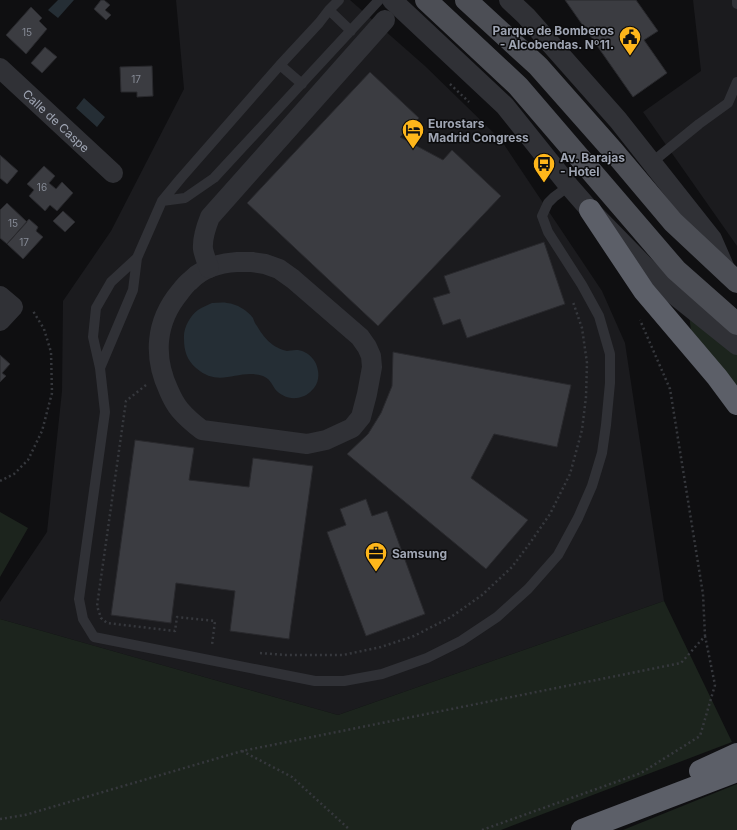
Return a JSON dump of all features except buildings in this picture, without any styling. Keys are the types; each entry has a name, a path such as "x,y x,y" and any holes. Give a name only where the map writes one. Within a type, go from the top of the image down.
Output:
{"highway":[{"path":"590,210 644,291 717,377 737,404"},
{"path":"612,818 680,781 737,754"},
{"path":"582,830 737,771"}],"main road":[{"path":"426,0 518,86 676,270 737,324"},
{"path":"466,0 538,66 673,222 732,277"}],"street":[{"path":"392,0 505,106 590,210 667,289 737,345"},
{"path":"509,0 526,16 613,114 712,239 732,277"},
{"path":"209,268 203,249 206,227 210,217 385,20"},
{"name":"Calle de Caspe","path":"0,68 114,172"},
{"path":"252,262 265,264 279,269 360,337 371,356 372,367 361,417 352,428 326,440 307,444 202,430 179,409 163,380 158,343 166,313 172,301 198,273 223,263 252,262"}],"lane":[{"path":"100,368 132,290 137,258 162,201 280,65 339,0"},
{"path":"162,201 185,198 214,178 379,0"},
{"path":"329,10 351,30"},
{"path":"280,65 302,84"},
{"path":"652,163 699,124 728,104 737,82"},
{"path":"137,258 111,282 96,308 93,337 100,368 105,412 79,599 83,619 94,637 315,681 344,681 382,674 427,658 461,641 497,617 528,589 558,554 578,518 592,486 602,453 610,383 610,354 599,316 582,285 548,232 542,216 548,203 569,186"}],"path":[{"path":"447,81 474,106"},
{"path":"255,653 285,655 344,655 381,647 414,636 451,617 482,595 512,567 550,514 570,474 582,430 588,362 582,328 571,298"},
{"path":"0,481 14,474 28,460 42,431 52,393 51,352 44,329 33,311 4,308"},
{"path":"163,380 145,385 126,401 97,606 101,618 107,623 175,631 177,617 215,621 211,648"},
{"path":"482,830 641,773 700,736 715,685 705,636"},
{"path":"0,819 25,814 242,751 292,777 350,830"}],"shaded area":[{"path":"58,0 74,0 58,18 48,10"},
{"path":"176,0 350,0 425,66 501,140 602,291 625,343 664,601 338,715 0,619 0,602 47,532 62,391 63,301 111,231 184,89"},
{"path":"693,0 737,0 737,246 643,112 701,71"},
{"path":"84,98 105,117 97,127 76,108"},
{"path":"212,303 225,303 242,308 251,315 262,334 273,345 287,351 300,350 311,356 316,363 318,373 317,382 314,388 304,396 290,398 279,393 269,380 263,376 245,374 221,378 205,374 196,368 190,362 185,351 184,335 190,319 195,313 201,308"},
{"path":"689,315 737,352 737,388 691,330"},
{"path":"0,512 28,528 0,577"},
{"path":"664,601 732,742 501,830 0,830 0,619 338,715"},
{"path":"737,784 737,830 623,830"}],"place":[{"name":"Parque de Bomberos - Alcobendas. Nº11.","path":"630,56"},
{"name":"Eurostars Madrid Congress","path":"413,150"},
{"name":"Av. Barajas - Hotel","path":"544,184"},
{"name":"Samsung","path":"376,572"}]}
